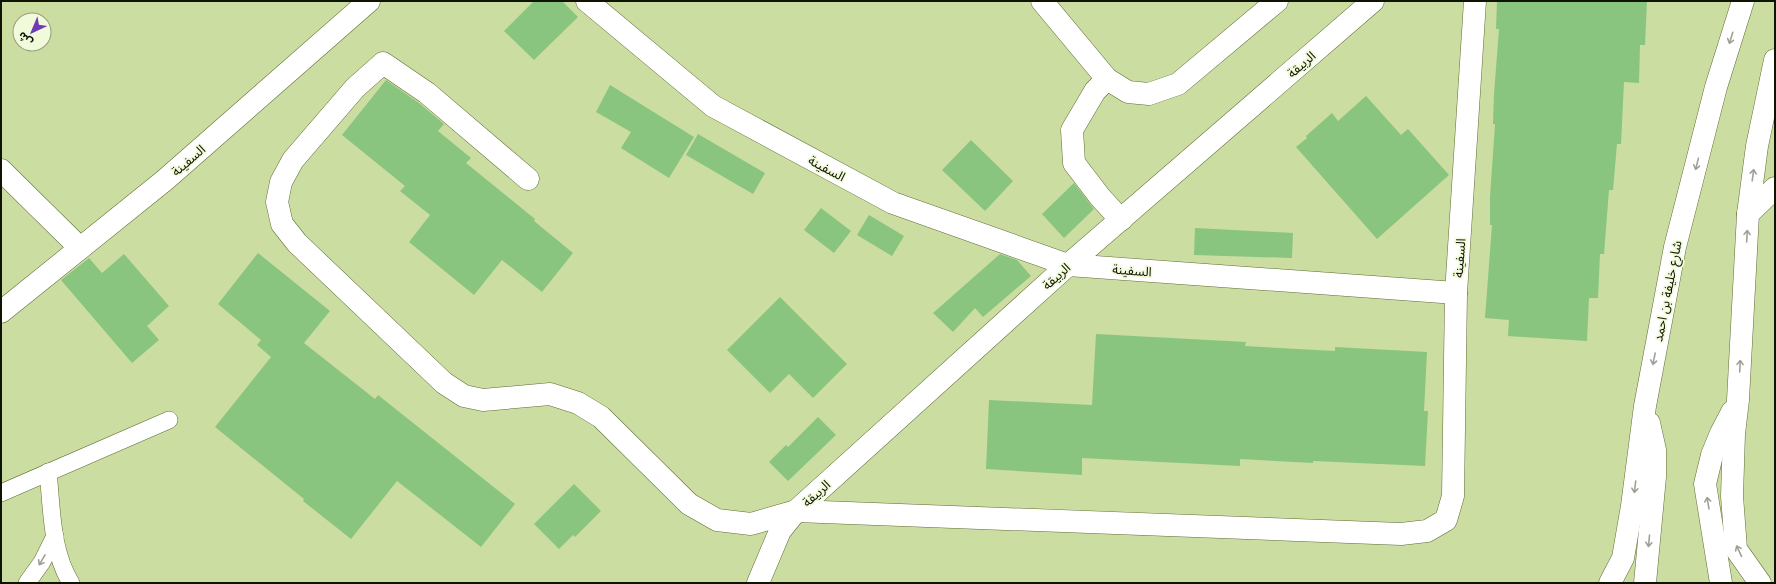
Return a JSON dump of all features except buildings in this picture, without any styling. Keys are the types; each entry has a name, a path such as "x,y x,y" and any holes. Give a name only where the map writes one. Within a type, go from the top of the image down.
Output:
{"street":[{"name":"السفينة","path":"1,312 164,180 369,1"},
{"name":"السفينة","path":"587,1 713,106 892,203 1068,265 1456,293 1475,1"},
{"path":"1042,1 1107,79 1128,92 1149,94 1178,84 1277,1"},
{"name":"الربيقة","path":"764,579 780,531 796,511 1068,265 1373,1"},
{"name":"شارع خليفة بن احمد","path":"1610,583 1623,558 1632,506 1645,406 1675,247 1716,87 1743,1"},
{"path":"528,179 427,93 383,63 355,88 293,160 282,182 277,202 282,224 297,243 444,383 464,396 483,400 550,394 578,403 601,417 689,504 717,520 751,524 796,511 1402,534 1427,531 1446,520 1453,496 1456,293"},
{"path":"1760,583 1736,549 1732,496 1734,434 1738,400 1748,214 1757,146 1774,70"},
{"path":"1107,79 1096,92 1072,130 1074,163 1100,197 1121,220"},
{"path":"1,170 80,248"},
{"path":"1748,214 1775,188"},
{"path":"1721,583 1705,484 1712,455 1721,433 1738,400"},
{"path":"1645,406 1655,450 1655,477 1645,583"}],"lane":[{"path":"1,493 169,420"},
{"path":"48,472 55,536 59,556 71,583"},
{"path":"27,583 42,562 55,536"}]}
